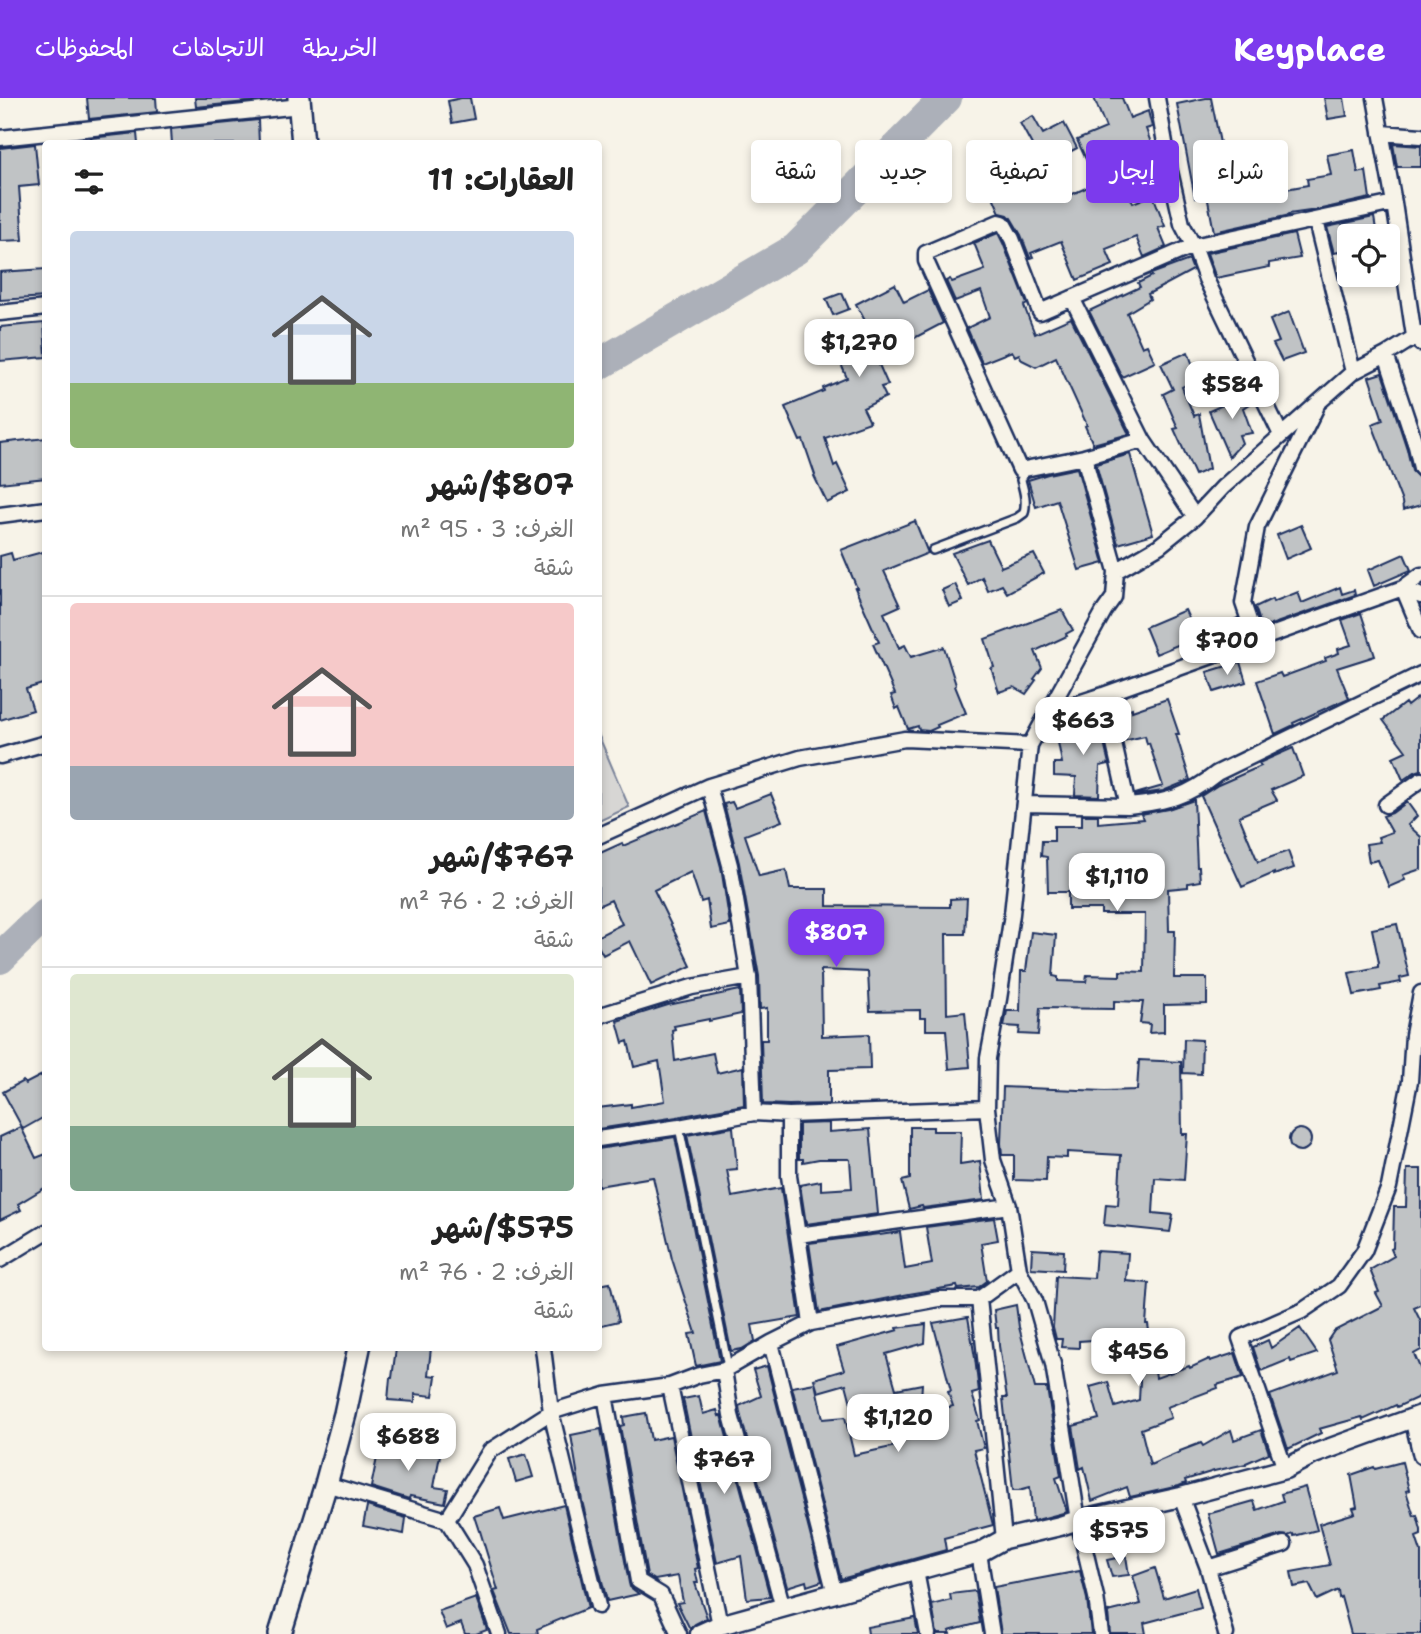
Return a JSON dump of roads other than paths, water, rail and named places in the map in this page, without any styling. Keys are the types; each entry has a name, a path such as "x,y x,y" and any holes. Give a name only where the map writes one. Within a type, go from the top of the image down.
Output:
{"main road":[{"path":"299,102 303,140"},
{"path":"280,1634 326,1484 358,1351"}],"street":[{"path":"1157,98 1182,224 1281,435"},
{"path":"1116,571 1159,546 1195,517 1223,487 1353,372 1419,338 1375,98"},
{"path":"0,138 299,102"},
{"path":"1381,133 1421,136"},
{"path":"1143,440 1084,457 1020,470 926,261 926,253 999,222 1006,226 1012,239 1040,312 1193,246 1394,203"},
{"path":"1316,221 1353,372"},
{"path":"1072,298 1143,440 1195,517"},
{"path":"0,313 42,308"},
{"path":"1387,355 1418,445 1421,468"},
{"path":"1256,641 1243,603 1256,527 1320,400"},
{"path":"1084,457 1116,571 1114,597 1030,744 1012,914 988,1058 987,1108 993,1160 1009,1206 1019,1270 1035,1301 1053,1364 1078,1520 1096,1597 1101,1634"},
{"path":"0,516 42,510"},
{"path":"1048,713 1404,588 1421,575"},
{"path":"1404,588 1421,596"},
{"path":"1404,588 1421,631"},
{"path":"1024,804 1128,806 1164,801 1198,788 1217,773 1421,674"},
{"path":"1104,695 1128,806"},
{"path":"602,834 709,786 800,758 905,739 1030,744"},
{"path":"0,756 42,744"},
{"path":"1386,805 1421,780"},
{"path":"709,786 730,865 749,977 754,1113"},
{"path":"602,1013 692,987 749,977"},
{"path":"1285,1469 1240,1338 1302,1311 1339,1286 1364,1251 1389,1187 1415,1082 1421,993"},
{"path":"602,1138 754,1113 789,1115 987,1108"},
{"path":"789,1115 789,1176 811,1323"},
{"path":"798,1235 1009,1206"},
{"path":"0,1260 42,1234"},
{"path":"447,1520 490,1451 551,1412 605,1395 670,1386 699,1375 726,1369 811,1323 939,1299 979,1299 1019,1270"},
{"path":"979,1299 1004,1539"},
{"path":"771,1343 835,1594"},
{"path":"543,1351 551,1412 598,1606"},
{"path":"726,1369 731,1415 783,1608"},
{"path":"670,1386 720,1625"},
{"path":"605,1395 638,1581 661,1595 679,1634"},
{"path":"700,1634 720,1625 979,1553 1004,1539 1285,1469 1314,1454 1416,1417 1421,1456"},
{"path":"326,1484 447,1520 475,1565 499,1634"},
{"path":"1181,1497 1208,1568 1226,1634"},
{"path":"1208,1568 1284,1544"},
{"path":"979,1553 992,1634"},
{"path":"916,1571 928,1634"}],"lane":[{"path":"933,550 1024,513 1026,506 1021,480 1027,468"},
{"path":"679,1127 726,1369"}],"waterway":[{"path":"602,363 796,249 946,98"},
{"path":"0,958 42,918"}]}
